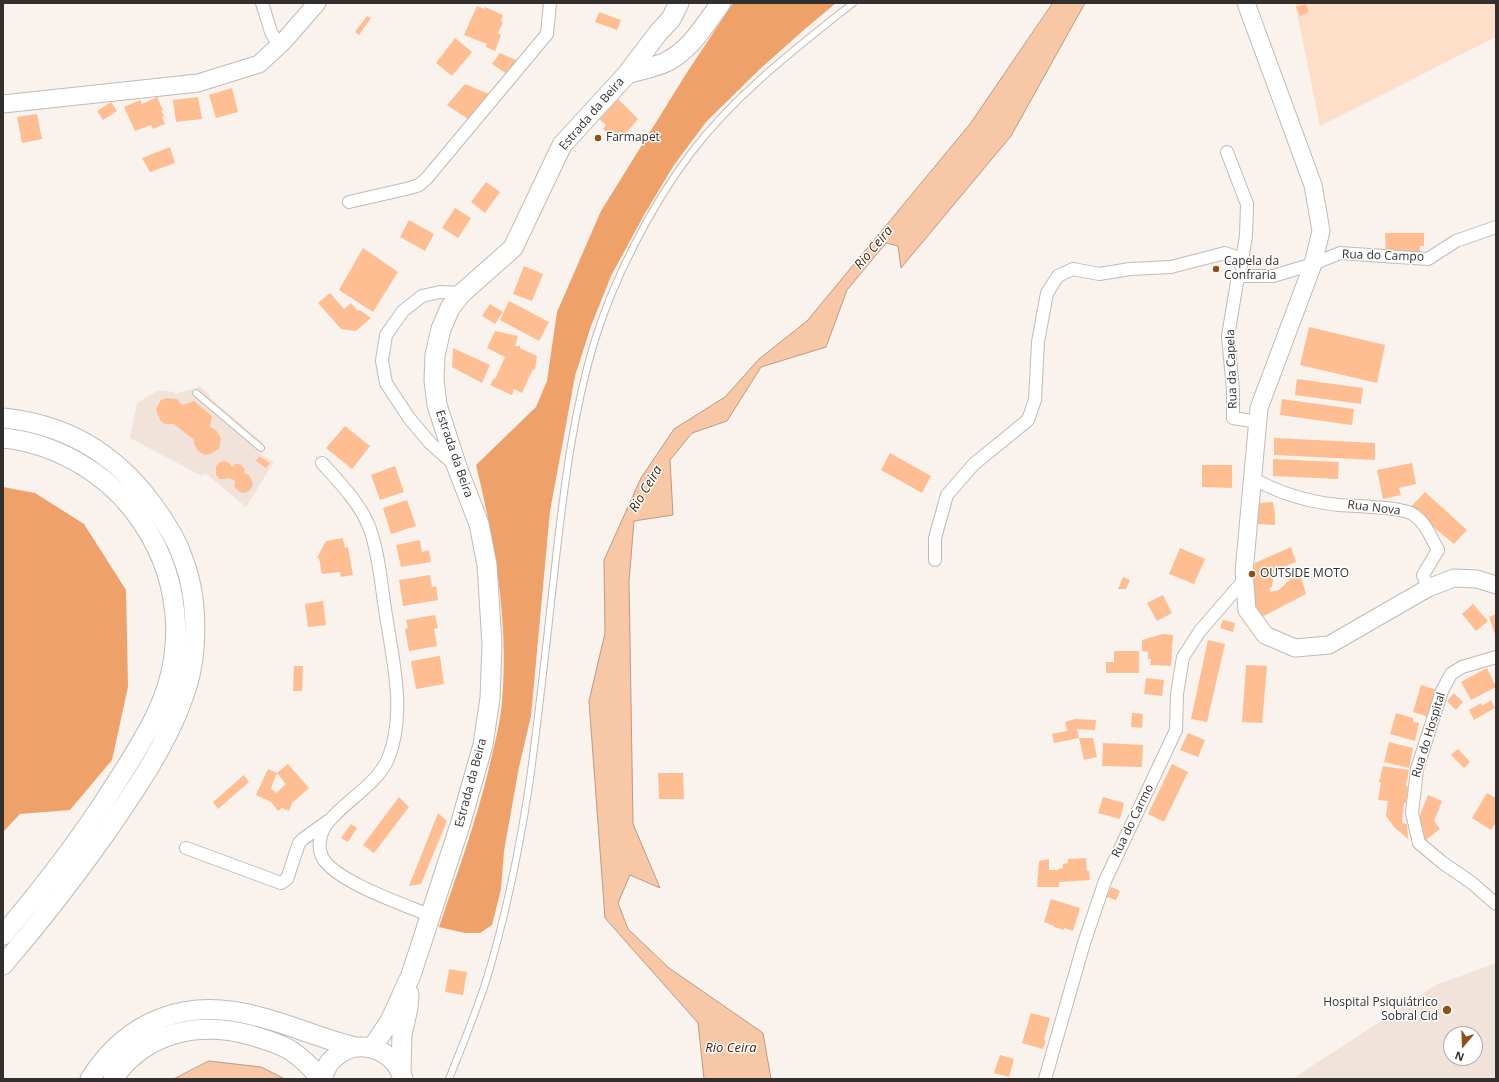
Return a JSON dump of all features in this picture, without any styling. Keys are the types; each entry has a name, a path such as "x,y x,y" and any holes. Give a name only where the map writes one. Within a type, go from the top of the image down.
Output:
{"main road":[{"path":"3,104 198,83 260,64 281,44 317,3"},
{"name":"Estrada da Beira","path":"364,1047 390,1021 411,975 460,825 483,745 490,698 492,644 487,565 479,524 457,467 437,405 434,380 435,355 441,329 450,308 462,293 513,248 562,145 627,74 658,33 671,19 679,3"},
{"path":"627,74 665,62 682,52 693,41 721,3"},
{"path":"1246,3 1313,185 1321,231 1313,264 1259,408 1244,580 1247,610 1265,635 1295,648 1329,645 1428,588 1454,578 1477,579 1496,584"},
{"path":"658,33 660,49 665,62"},
{"path":"3,418 37,424 60,431 83,442 103,454 122,470 141,490 159,513 182,555 189,577 193,603 194,629 191,668 184,697 163,744 128,802 102,838 45,915 3,965"},
{"path":"3,438 31,443 67,456 103,479 131,508 144,524 153,540 168,574 175,610 176,629 175,648 169,681 154,719 130,762 100,808 43,887 3,935"},
{"name":"Estrada da Beira","path":"402,1075 402,1034 408,1008 411,975"},
{"path":"90,1079 108,1056 132,1035 144,1027 172,1014 188,1011 217,1010 256,1016 330,1041 382,1051 396,1063 402,1075"},
{"path":"113,1079 135,1056 158,1039 195,1029 209,1028 237,1032 279,1044 301,1058 322,1079 326,1068 333,1058 343,1051 364,1047"}],"street":[{"path":"262,3 271,32 281,44"},
{"path":"349,202 410,188 419,185 427,178 547,34 550,3"},
{"path":"1227,152 1247,204 1246,236 1240,276 1273,276 1313,264"},
{"name":"Rua do Campo","path":"1313,264 1340,253 1428,259 1456,241 1496,227"},
{"path":"935,560 934,538 947,495 974,464 1028,420 1035,400 1038,342 1047,293 1058,276 1073,269 1099,274 1130,269 1171,266 1225,253 1242,258"},
{"name":"Rua da Capela","path":"1240,276 1237,282 1228,336 1233,390 1233,418 1258,422"},
{"path":"457,467 431,444 409,418 386,383 382,361 386,335 403,311 422,296 440,292 462,293"},
{"path":"186,848 281,883 287,879 299,843 329,821 352,801 382,769 388,759 395,733 397,704 395,678 376,552 369,528 353,497 322,463"},
{"name":"Rua Nova","path":"1252,478 1286,494 1309,500 1393,509 1413,514 1422,522 1438,550 1423,574 1428,588"},
{"name":"Rua do Carmo","path":"1045,1079 1084,943 1105,880 1176,730 1177,694 1183,658 1200,631 1244,580"},
{"name":"Rua do Hospital","path":"1496,657 1462,667 1451,674 1448,679 1442,691 1417,769 1412,813 1419,843 1443,863 1472,883 1496,904"},
{"path":"329,821 321,836 319,844 321,855 329,866 344,877 364,888 430,915"}],"lane":[{"path":"449,1079 486,980 513,876 533,752 569,459 584,383 602,319 613,291 638,239 664,193 691,154 720,119 753,85 853,3"},
{"path":"196,393 261,448"}],"shaded area":[{"path":"733,3 836,3 761,68 706,122 674,165 644,215 611,276 591,326 575,376 550,511 531,716 519,767 504,851 501,889 492,925 480,933 465,933 439,927 466,848 484,788 497,735 502,702 504,642 499,583 489,524 476,465 536,407 547,381 557,312 601,211 686,74"},
{"path":"1295,3 1496,3 1496,37 1320,126"},
{"path":"199,385 211,396 210,398 263,443 258,453 274,462 246,507 205,473 202,476 130,438 137,403 159,390 174,392 175,394 197,388"},
{"path":"3,487 35,493 84,524 126,590 128,687 112,760 70,810 20,814 3,832"},
{"name":"Hospital Psiquiátrico Sobral Cid","path":"1496,963 1496,1079 1292,1079 1436,985"}],"water":[{"name":"Rio Ceira","path":"1053,3 1085,3 1011,136 901,268 898,246 886,243 847,290 826,347 761,367 727,421 692,433 670,460 673,515 634,521 629,581 633,824 660,888 630,875 618,903 628,929 669,968 763,1033 771,1079 704,1079 698,1023 605,918 589,701 605,633 604,560 641,478 674,429 725,397 759,359 807,321 970,124"},
{"path":"209,1061 261,1067 285,1079 174,1079"}],"building":[{"path":"1306,4 1309,12 1300,16 1296,7"},
{"path":"477,6 484,9 485,7 503,15 501,21 503,22 498,33 501,35 495,51 486,47 487,44 464,35"},
{"path":"599,12 621,20 617,30 595,22"},
{"path":"367,16 371,18 359,35 355,32"},
{"path":"455,38 472,52 452,76 436,63"},
{"path":"500,53 518,61 507,74 492,64"},
{"path":"465,84 489,94 468,119 447,105"},
{"path":"232,88 238,112 216,118 209,95"},
{"path":"157,97 163,110 161,111 164,116 162,117 165,124 153,129 151,125 135,131 124,107 140,100 142,104"},
{"path":"198,97 202,119 176,122 173,100"},
{"path":"618,99 638,119 618,143 603,129 606,125 599,119"},
{"path":"111,102 117,111 103,120 97,111"},
{"path":"37,114 42,139 22,143 17,117"},
{"path":"170,147 175,163 150,172 142,158"},
{"path":"486,182 500,192 485,213 471,202"},
{"path":"455,208 471,218 458,238 442,228"},
{"path":"409,220 434,234 425,251 400,237"},
{"path":"1385,233 1424,233 1424,246 1420,246 1420,253 1386,254"},
{"path":"363,248 398,272 373,312 339,290"},
{"path":"524,266 543,274 532,301 513,294"},
{"path":"330,293 344,309 351,303 358,311 360,310 371,318 356,331 341,329 318,303"},
{"path":"509,301 549,322 539,341 500,320"},
{"path":"490,304 503,312 495,324 482,316"},
{"path":"1309,327 1385,345 1377,383 1300,365"},
{"path":"495,331 518,336 515,346 520,346 520,348 537,356 535,370 533,369 522,393 514,389 512,395 490,385 494,378 495,379 505,357 487,348"},
{"path":"453,348 490,365 482,383 452,367"},
{"path":"1297,379 1363,388 1361,404 1295,395"},
{"path":"166,398 177,399 182,405 194,401 212,416 210,427 216,430 221,438 219,449 205,455 199,452 194,444 194,440 174,424 165,424 160,420 156,410 161,400"},
{"path":"1282,399 1354,409 1352,425 1280,415"},
{"path":"345,426 370,446 352,469 326,448"},
{"path":"1274,438 1375,443 1375,460 1274,455"},
{"path":"890,453 931,476 922,493 881,470"},
{"path":"259,456 270,463 266,468 256,461"},
{"path":"1273,459 1339,462 1338,479 1273,476"},
{"path":"224,461 229,463 232,467 235,464 240,464 243,467 245,470 244,473 249,475 253,483 249,491 244,493 240,492 234,485 235,481 230,478 220,479 216,475 216,466 220,462"},
{"path":"1412,463 1416,484 1399,488 1401,495 1383,499 1377,470"},
{"path":"1202,465 1232,465 1232,488 1202,487"},
{"path":"395,466 404,492 380,500 371,475"},
{"path":"1425,492 1467,530 1454,544 1410,508"},
{"path":"407,500 416,526 391,534 383,508"},
{"path":"1273,502 1275,525 1257,524 1259,503"},
{"path":"343,538 345,548 348,547 353,575 341,577 340,572 322,574 319,558 317,558 326,541"},
{"path":"420,540 422,552 429,550 431,562 401,567 396,545"},
{"path":"1291,547 1296,562 1274,571 1270,592 1279,590 1291,578 1300,574 1306,594 1260,618 1255,609 1252,586 1255,563"},
{"path":"1180,548 1205,559 1194,584 1169,574"},
{"path":"430,575 432,587 436,586 438,600 403,606 399,580"},
{"path":"1123,577 1130,580 1126,589 1118,589"},
{"path":"1163,595 1172,613 1157,621 1147,603"},
{"path":"323,601 326,625 308,627 305,604"},
{"path":"1473,604 1488,621 1476,631 1462,614"},
{"path":"1496,614 1496,637 1489,617"},
{"path":"435,615 438,628 434,629 437,646 409,651 405,629 408,628 406,620"},
{"path":"1223,620 1235,623 1233,632 1220,628"},
{"path":"1163,634 1173,635 1171,666 1150,665 1151,659 1148,659 1148,652 1142,651 1142,640"},
{"path":"1208,640 1225,644 1207,722 1191,719"},
{"path":"1114,651 1139,651 1139,673 1106,673 1106,662 1114,662"},
{"path":"440,656 444,684 416,689 411,661"},
{"path":"1246,665 1267,666 1262,723 1242,722"},
{"path":"294,666 303,666 302,691 293,691"},
{"path":"1487,668 1496,687 1471,700 1461,682"},
{"path":"1146,678 1164,680 1162,696 1144,694"},
{"path":"1421,685 1437,690 1428,717 1413,712"},
{"path":"1454,693 1463,702 1456,710 1447,701"},
{"path":"1491,700 1495,708 1474,720 1469,710 1481,703 1482,706"},
{"path":"1132,713 1143,714 1142,728 1131,727"},
{"path":"1396,713 1413,718 1413,722 1419,723 1415,741 1390,734"},
{"path":"1075,719 1096,720 1095,730 1077,729 1079,738 1054,743 1052,734 1067,731 1065,722"},
{"path":"1188,733 1205,740 1198,757 1180,750"},
{"path":"1079,738 1093,738 1097,757 1084,760"},
{"path":"1389,742 1413,748 1409,768 1384,762"},
{"path":"1103,743 1143,745 1142,767 1102,766"},
{"path":"1458,749 1470,762 1464,768 1451,755"},
{"path":"288,764 309,788 292,803 289,811 282,808 278,811 271,802 256,795 268,769 277,773","holes":["277,773 286,784 276,793 271,788"]},
{"path":"1172,764 1188,772 1164,822 1148,814"},
{"path":"1383,766 1409,770 1406,786 1408,786 1406,803 1404,803 1402,823 1407,824 1408,839 1394,827 1386,816 1388,801 1378,800 1381,782 1379,782"},
{"path":"658,773 683,773 684,799 659,799"},
{"path":"244,775 249,782 218,809 213,802"},
{"path":"1487,793 1496,798 1496,823 1491,830 1472,818"},
{"path":"1428,795 1442,801 1434,821 1440,829 1426,840 1420,832 1419,823 1420,815"},
{"path":"399,797 409,807 374,853 363,845"},
{"path":"1103,797 1124,803 1120,819 1098,813"},
{"path":"438,813 447,821 421,884 409,886"},
{"path":"351,824 357,828 348,842 341,838"},
{"path":"1086,858 1087,871 1089,871 1090,880 1059,882 1059,887 1037,887 1039,861 1049,859 1049,870 1058,870 1063,868 1063,864 1068,863 1068,859"},
{"path":"1111,887 1120,891 1116,900 1107,897"},
{"path":"1051,899 1080,908 1073,931 1054,927 1044,922"},
{"path":"449,969 467,972 463,995 445,992"},
{"path":"1031,1013 1050,1018 1043,1049 1022,1043"},
{"path":"1000,1055 1014,1059 1009,1077 994,1073"}],"place":[{"name":"Farmapet","path":"598,138"},
{"name":"Capela da Confraria","path":"1216,269"},
{"name":"OUTSIDE MOTO","path":"1252,574"},
{"name":"Hospital Psiquiátrico Sobral Cid","path":"1447,1010"}]}
